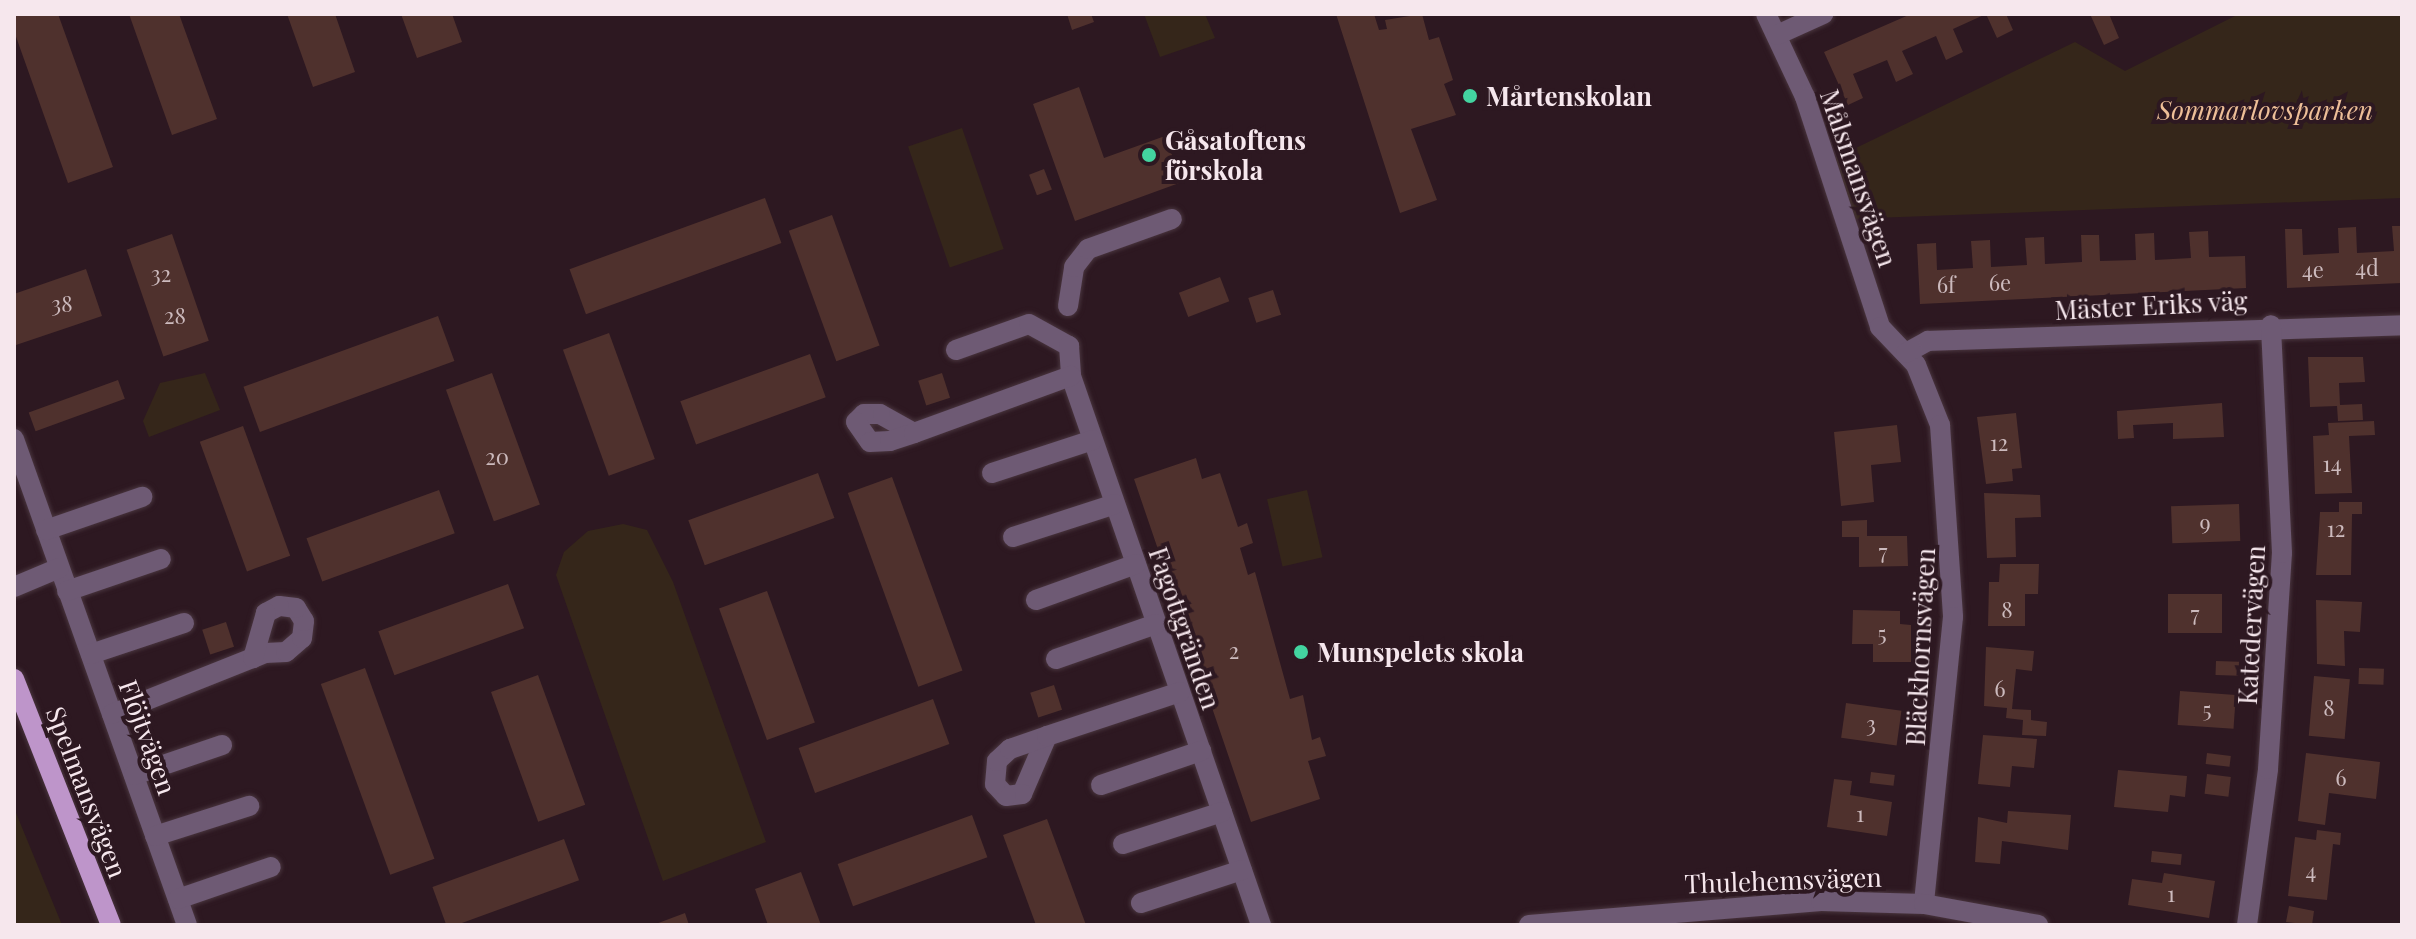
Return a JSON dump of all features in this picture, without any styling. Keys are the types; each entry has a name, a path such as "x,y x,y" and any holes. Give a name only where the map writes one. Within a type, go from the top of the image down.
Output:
{"main road":[{"name":"Spelmansvägen","path":"14,679 111,925"}],"street":[{"name":"Målsmansvägen","path":"1766,14 1829,161 1880,327 1906,353"},
{"path":"1777,35 1823,14"},
{"path":"1068,306 1074,267 1088,249 1172,219"},
{"name":"Fagottgränden","path":"956,350 1029,324 1069,346 1071,376 1261,925"},
{"name":"Mäster Eriks väg","path":"1906,353 1928,341 2271,325 2402,325"},
{"name":"Katedervägen","path":"2247,925 2268,769 2282,553 2271,325"},
{"name":"Bläckhornsvägen","path":"1906,353 1936,405 1952,537 1950,668 1924,904"},
{"path":"914,433 1071,376"},
{"name":"Flöjtvägen","path":"14,439 187,925"},
{"path":"992,473 1093,440"},
{"path":"46,530 142,497"},
{"path":"1013,537 1115,504"},
{"path":"67,591 161,559"},
{"path":"1036,600 1136,564"},
{"path":"14,587 59,568"},
{"path":"91,654 184,623"},
{"path":"1056,659 1156,624"},
{"path":"112,714 253,658"},
{"path":"1047,736 1180,692"},
{"path":"134,775 222,745"},
{"path":"1101,785 1201,751"},
{"path":"155,836 249,806"},
{"path":"1123,844 1222,812"},
{"path":"178,899 271,867"},
{"path":"1141,903 1242,870"},
{"name":"Thulehemsvägen","path":"1529,925 1627,912 1821,901 1924,904 2038,925"}],"green space":[{"path":"1144,14 1205,14 1215,38 1160,57"},
{"name":"Sommarlovsparken","path":"2239,14 2402,14 2402,198 1847,219 1829,161 2075,42 2125,71"},
{"path":"962,128 1004,249 950,268 908,147"},
{"path":"205,373 220,410 149,437 143,421 160,383"},
{"path":"1307,490 1323,557 1283,566 1267,499"},
{"path":"623,524 647,530 673,582 766,842 663,881 556,575 564,552 588,531"},
{"path":"14,808 62,925 14,925"}],"building":[{"path":"14,14 58,14 113,167 68,183 14,31"},
{"path":"129,14 179,14 217,119 172,135"},
{"path":"287,14 335,14 355,72 313,87"},
{"path":"401,14 452,14 462,42 417,58"},
{"path":"1067,14 1091,14 1094,22 1072,30"},
{"path":"1336,14 1374,14 1379,30 1387,29 1385,20 1422,14 1429,40 1439,37 1453,80 1444,84 1456,115 1411,129 1437,200 1400,213"},
{"path":"1911,14 1986,14 1953,29 1963,52 1946,60 1936,36 1902,51 1913,74 1896,82 1887,60 1853,74 1863,98 1848,105 1824,52"},
{"path":"1986,14 2006,14 2013,30 1997,38"},
{"path":"2090,14 2109,14 2119,38 2104,45"},
{"name":"Gåsatoftens förskola","path":"1079,87 1104,158 1165,136 1182,182 1075,221 1033,104"},
{"path":"1044,169 1052,190 1037,195 1029,175"},
{"path":"765,198 781,243 586,314 570,269"},
{"path":"832,215 880,346 836,361 789,231"},
{"path":"2392,226 2402,226 2402,283 2287,288 2285,229 2302,229 2303,255 2339,253 2338,228 2356,227 2357,253 2394,251"},
{"path":"2208,231 2209,257 2245,256 2246,288 1920,304 1917,244 1936,243 1937,270 1973,268 1971,241 1990,240 1991,267 2027,265 2025,238 2044,237 2045,264 2082,262 2081,235 2099,235 2100,261 2136,260 2135,234 2154,233 2155,260 2191,258 2189,232"},
{"path":"172,234 209,341 163,356 127,250"},
{"path":"86,269 102,316 16,345 14,294"},
{"path":"1220,277 1229,301 1188,317 1179,293"},
{"path":"1273,290 1281,315 1256,323 1248,298"},
{"path":"438,316 454,361 260,432 243,387"},
{"path":"609,333 655,459 609,476 563,350"},
{"path":"810,354 826,397 696,444 680,401"},
{"path":"2308,357 2363,357 2365,382 2339,383 2340,405 2362,404 2363,420 2338,421 2337,406 2310,407"},
{"path":"492,373 540,505 494,521 446,390"},
{"path":"942,373 950,398 926,405 918,381"},
{"path":"118,380 125,399 36,431 29,412"},
{"path":"2222,403 2224,437 2173,439 2173,423 2133,425 2134,438 2118,439 2117,411"},
{"path":"2016,413 2022,468 2012,469 2013,481 1986,484 1977,417"},
{"path":"2374,421 2375,435 2349,436 2352,493 2315,494 2313,436 2329,435 2328,423"},
{"path":"1897,425 1901,462 1871,465 1874,502 1841,506 1834,432"},
{"path":"243,426 290,556 247,571 200,442"},
{"name":"Munspelets skola","path":"1196,458 1202,479 1220,473 1238,527 1247,523 1253,543 1240,548 1248,575 1255,572 1290,699 1303,695 1312,740 1320,737 1326,756 1308,761 1320,799 1251,822 1134,479"},
{"path":"818,473 834,518 705,565 688,520"},
{"path":"892,477 962,671 918,687 848,493"},
{"path":"439,490 455,533 322,581 307,538"},
{"path":"1984,493 2040,495 2041,517 2015,518 2016,557 1987,558"},
{"path":"2339,502 2362,502 2362,514 2352,514 2351,575 2316,575 2320,512 2339,512"},
{"path":"2239,504 2240,541 2172,543 2171,506"},
{"path":"1867,520 1867,536 1907,536 1908,566 1859,567 1859,537 1842,537 1842,521"},
{"path":"2000,564 2039,564 2038,594 2025,594 2025,626 1988,626 1989,582 1999,582"},
{"path":"508,584 524,628 394,675 378,631"},
{"path":"767,591 815,723 767,740 719,608"},
{"path":"2168,594 2222,594 2222,633 2168,633"},
{"path":"2316,600 2362,602 2360,632 2344,631 2345,666 2317,664"},
{"path":"1853,610 1900,611 1900,624 1911,625 1911,662 1873,662 1873,644 1852,644"},
{"path":"226,622 234,647 210,654 202,630"},
{"path":"1986,647 2034,651 2032,671 2016,669 2012,709 2031,710 2031,720 2047,722 2046,736 2022,735 2023,720 2006,718 2007,708 1984,706"},
{"path":"2216,661 2239,662 2238,676 2216,675"},
{"path":"365,668 434,859 390,875 321,684"},
{"path":"2359,668 2384,669 2383,685 2358,684"},
{"path":"538,675 585,805 538,822 491,692"},
{"path":"2314,676 2350,679 2345,739 2309,736"},
{"path":"1054,685 1062,710 1038,717 1030,693"},
{"path":"2180,691 2236,695 2233,729 2178,725"},
{"path":"933,699 949,744 815,793 799,748"},
{"path":"1846,703 1901,711 1897,745 1841,738"},
{"path":"1983,735 2037,739 2034,768 2012,766 2010,787 1978,784"},
{"path":"2207,753 2231,756 2229,767 2206,764"},
{"path":"2306,753 2380,762 2376,799 2329,793 2325,825 2298,821"},
{"path":"2118,770 2187,776 2185,797 2170,795 2168,812 2114,807"},
{"path":"1871,772 1895,775 1893,786 1870,783"},
{"path":"2207,774 2231,777 2228,797 2205,794"},
{"path":"1834,779 1852,781 1850,795 1892,802 1887,836 1827,827"},
{"path":"2008,811 2071,815 2068,850 2002,841 2000,864 1975,862 1978,817 2007,823"},
{"path":"972,815 987,857 853,906 838,864"},
{"path":"1047,819 1086,925 1036,925 1003,835"},
{"path":"2317,830 2341,833 2340,845 2333,844 2327,900 2288,896 2295,837 2316,840"},
{"path":"564,839 579,880 456,925 446,925 432,887"},
{"path":"2152,851 2182,854 2181,865 2151,862"},
{"path":"801,872 821,925 768,925 755,889"},
{"path":"2164,873 2215,881 2209,918 2128,905 2132,879 2162,883"},
{"path":"2289,906 2314,911 2312,925 2286,922"},
{"path":"685,913 689,925 653,925"}],"place":[{"name":"Mårtenskolan","path":"1470,96"},
{"name":"Gåsatoftens förskola","path":"1149,155"},
{"name":"Munspelets skola","path":"1301,652"}]}
